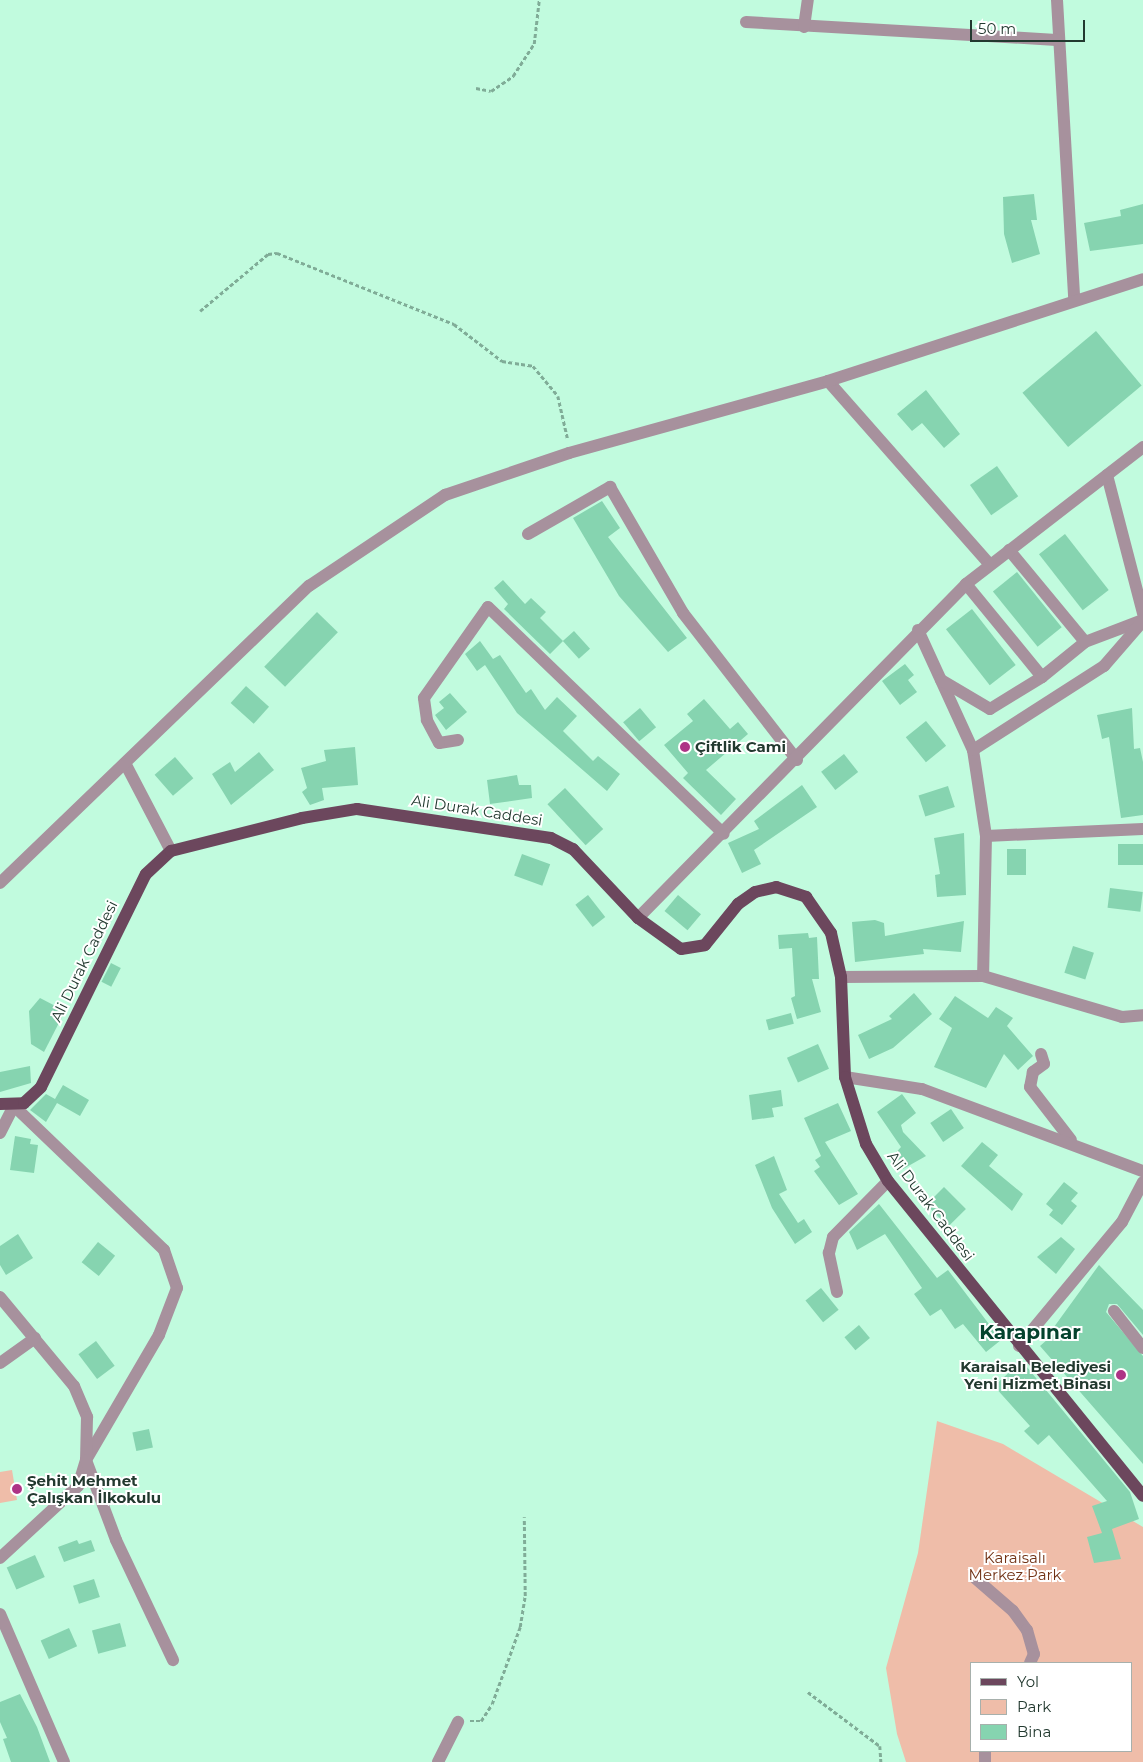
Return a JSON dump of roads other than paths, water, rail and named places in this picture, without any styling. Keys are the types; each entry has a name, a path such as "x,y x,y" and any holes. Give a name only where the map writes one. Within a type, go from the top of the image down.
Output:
{"main road":[{"name":"Ali Durak Caddesi","path":"14,1106 24,1103 41,1087 146,874 171,852 357,809 551,838 573,849 638,918 669,942 693,950 705,946 738,904 755,892 776,887 806,897 818,911 831,933 841,977 845,1077 866,1144 888,1181 1019,1346 1142,1494"},
{"path":"0,1104 14,1106"}],"street":[{"path":"804,27 808,0"},
{"path":"1057,0 1056,40 1074,298"},
{"path":"746,22 804,27 1056,40"},
{"path":"0,883 309,586 445,495 570,454 828,381 1074,298 1143,279"},
{"path":"828,381 990,565"},
{"path":"638,918 797,760 918,630 966,584 1143,447"},
{"path":"1107,474 1143,613"},
{"path":"528,534 610,487 682,613 797,760"},
{"path":"1009,550 1085,642"},
{"path":"966,584 1042,677"},
{"path":"458,740 438,743 427,720 424,698 488,608 724,834"},
{"path":"941,680 990,709 1042,677 1085,642 1143,620"},
{"path":"972,750 1104,666 1143,620"},
{"path":"918,630 972,750 986,836 983,976"},
{"path":"125,763 171,852"},
{"path":"986,836 1143,829"},
{"path":"841,977 983,976 1122,1017 1143,1015"},
{"path":"1041,1054 1044,1064 1033,1072 1030,1087 1074,1143"},
{"path":"845,1077 922,1089 1074,1143 1143,1171"},
{"path":"0,1133 14,1106 164,1250 177,1288 160,1336 86,1460 78,1486 0,1558"},
{"path":"837,1292 829,1253 833,1237 888,1181"},
{"path":"1019,1346 1122,1222 1143,1182"},
{"path":"0,1297 74,1386 87,1418 86,1460 116,1540 173,1660"},
{"path":"1114,1311 1143,1348"},
{"path":"0,1362 35,1338"},
{"path":"975,1578 1013,1611 1027,1630 1034,1654 1030,1662"},
{"path":"0,1614 64,1762"},
{"path":"438,1762 458,1722"}],"place":[{"name":"Çiftlik Cami","path":"685,747"},
{"name":"Karaisalı Belediyesi Yeni Hizmet Binası","path":"1121,1375"},
{"name":"Şehit Mehmet Çalışkan İlkokulu","path":"17,1489"}],"district":[{"name":"Karapınar","path":"1030,1332"}],"park label":[{"name":"Karaisalı Merkez Park","path":"1015,1566"}]}
